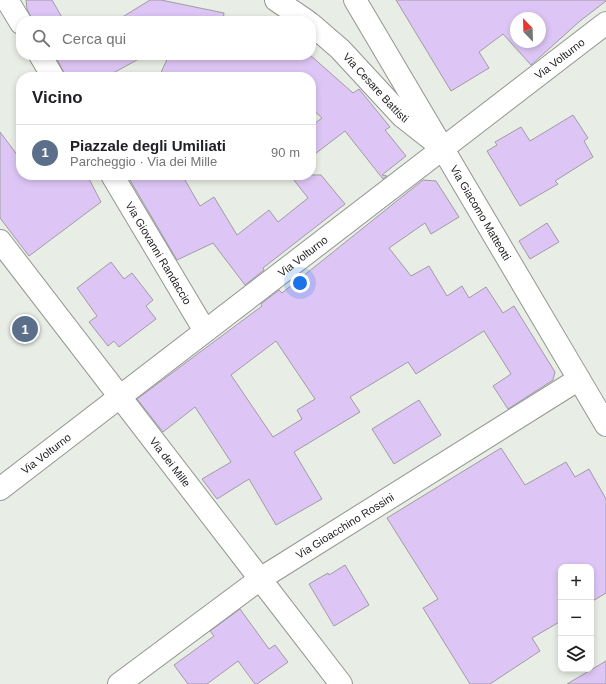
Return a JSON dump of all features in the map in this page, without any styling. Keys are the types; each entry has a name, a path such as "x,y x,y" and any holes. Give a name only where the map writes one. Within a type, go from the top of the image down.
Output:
{"street":[{"path":"0,5 4,0"},
{"path":"7,0 17,16"},
{"path":"276,0 300,16"},
{"name":"Via Giacomo Matteotti","path":"355,0 444,148 606,425"},
{"name":"Via Cesare Battisti","path":"316,28 340,49 402,116 444,148"},
{"name":"Via Volturno","path":"0,489 444,148 603,32"},
{"path":"43,60 50,72"},
{"name":"Via Giovanni Randaccio","path":"115,180 205,332"},
{"name":"Via dei Mille","path":"0,241 341,684"},
{"name":"Via Gioacchino Rossini","path":"119,684 260,579 579,379"}],"building":[{"path":"26,0 52,0 61,16 30,16 27,9"},
{"path":"150,0 161,0 224,13 224,16 124,16"},
{"path":"396,0 606,0 531,65 516,48 546,48 546,12 510,12 510,42 503,34 479,52 489,68 451,91"},
{"path":"58,60 137,60 115,72 64,72"},
{"path":"167,60 316,60 353,93 359,89 390,127 385,130 406,156 382,175 387,176 383,179 345,131 316,153 316,122 322,118 316,113 316,72 161,72"},
{"path":"573,115 588,138 584,141 593,157 555,181 558,184 520,206 487,151 497,145 495,142 521,127 530,141"},
{"path":"0,132 16,153 16,180 90,180 101,202 29,256 0,218"},
{"path":"316,175 321,175 345,204 263,268 264,270 245,285 213,243 177,260 130,180 185,180 200,206 214,197 237,235 269,210 278,222 308,198 294,180 316,180"},
{"path":"423,180 436,181 459,217 431,234 425,223 389,248 411,276 429,266 447,296 462,286 469,298 486,287 503,313 514,306 555,372 553,380 508,409 493,386 511,374 484,331 416,374 408,362 350,397 360,412 294,452 322,499 276,525 249,479 217,499 202,479 231,462 195,407 163,432 137,399 262,306 261,304 279,290 282,293","holes":["276,341 315,399 297,410 302,419 273,437 231,375"]},
{"path":"547,223 559,242 530,259 519,241"},
{"path":"111,262 124,279 132,273 153,300 146,306 156,319 119,347 114,341 108,346 89,322 97,316 77,288"},
{"path":"419,400 441,435 394,464 372,429"},
{"path":"501,448 525,485 566,462 575,477 589,469 606,499 606,593 594,600 594,564 558,564 558,623 532,638 540,651 490,684 470,684 423,608 438,599 387,518"},
{"path":"345,565 369,605 334,626 309,584 328,573 329,575"},
{"path":"240,609 269,649 275,645 288,662 257,684 255,684 238,661 207,684 188,684 174,665 214,636 210,631"},
{"path":"606,661 606,684 567,684 587,672 594,672 594,668"}],"place":[{"name":"Piazzale degli Umiliati","path":"25,329"}]}
